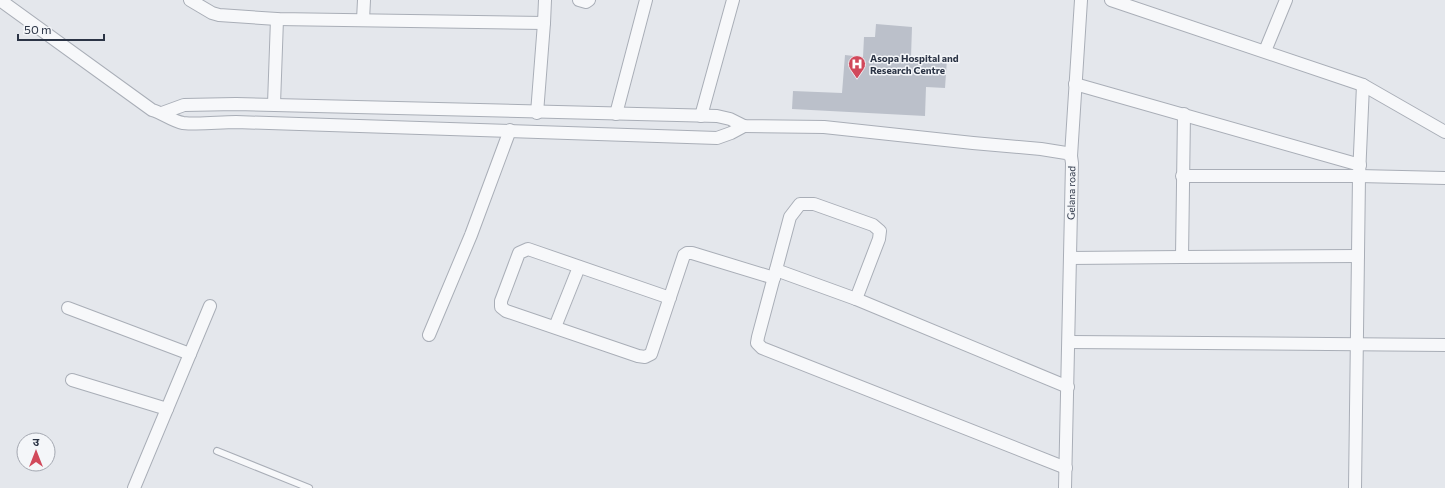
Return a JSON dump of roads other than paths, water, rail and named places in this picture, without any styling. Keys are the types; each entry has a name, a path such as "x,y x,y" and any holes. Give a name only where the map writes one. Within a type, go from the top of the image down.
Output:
{"street":[{"path":"0,0 152,110 162,113 172,120 184,123 236,122 717,138 744,126"},
{"path":"190,0 212,13 219,15 277,19 544,23"},
{"path":"363,20 364,0"},
{"path":"537,113 545,0"},
{"path":"579,0 586,2 589,0"},
{"path":"616,114 646,0"},
{"path":"701,116 733,0"},
{"path":"1071,156 1081,0"},
{"path":"1111,0 1364,85 1445,132"},
{"path":"1265,51 1286,0"},
{"path":"274,104 277,19"},
{"path":"1076,84 1184,114 1360,170"},
{"path":"1355,488 1358,256 1364,85"},
{"path":"236,104 236,122"},
{"path":"162,113 184,105 274,104 537,113 701,116 730,119 744,126"},
{"path":"1182,257 1184,114"},
{"name":"Gelana road","path":"744,126 824,127 974,144 1041,149 1066,153 1071,156 1070,342 1065,488"},
{"path":"429,335 471,236 510,130"},
{"path":"1182,176 1360,170 1445,178"},
{"path":"856,299 879,240 880,231 873,225 814,204 800,204 790,217 758,337 757,343 762,348 1066,468"},
{"path":"670,298 528,249 519,253 501,301 501,307 506,311 638,356 645,357 651,354 670,298 684,255 687,253 692,253 775,274 856,299 1068,387"},
{"path":"1070,258 1358,256"},
{"path":"555,327 579,267"},
{"path":"134,488 210,306"},
{"path":"68,308 190,354"},
{"path":"1070,342 1445,345"},
{"path":"72,380 167,409"}],"lane":[{"path":"217,451 309,488"}],"place":[{"name":"Asopa Hospital and Research Centre","path":"857,79"}]}
